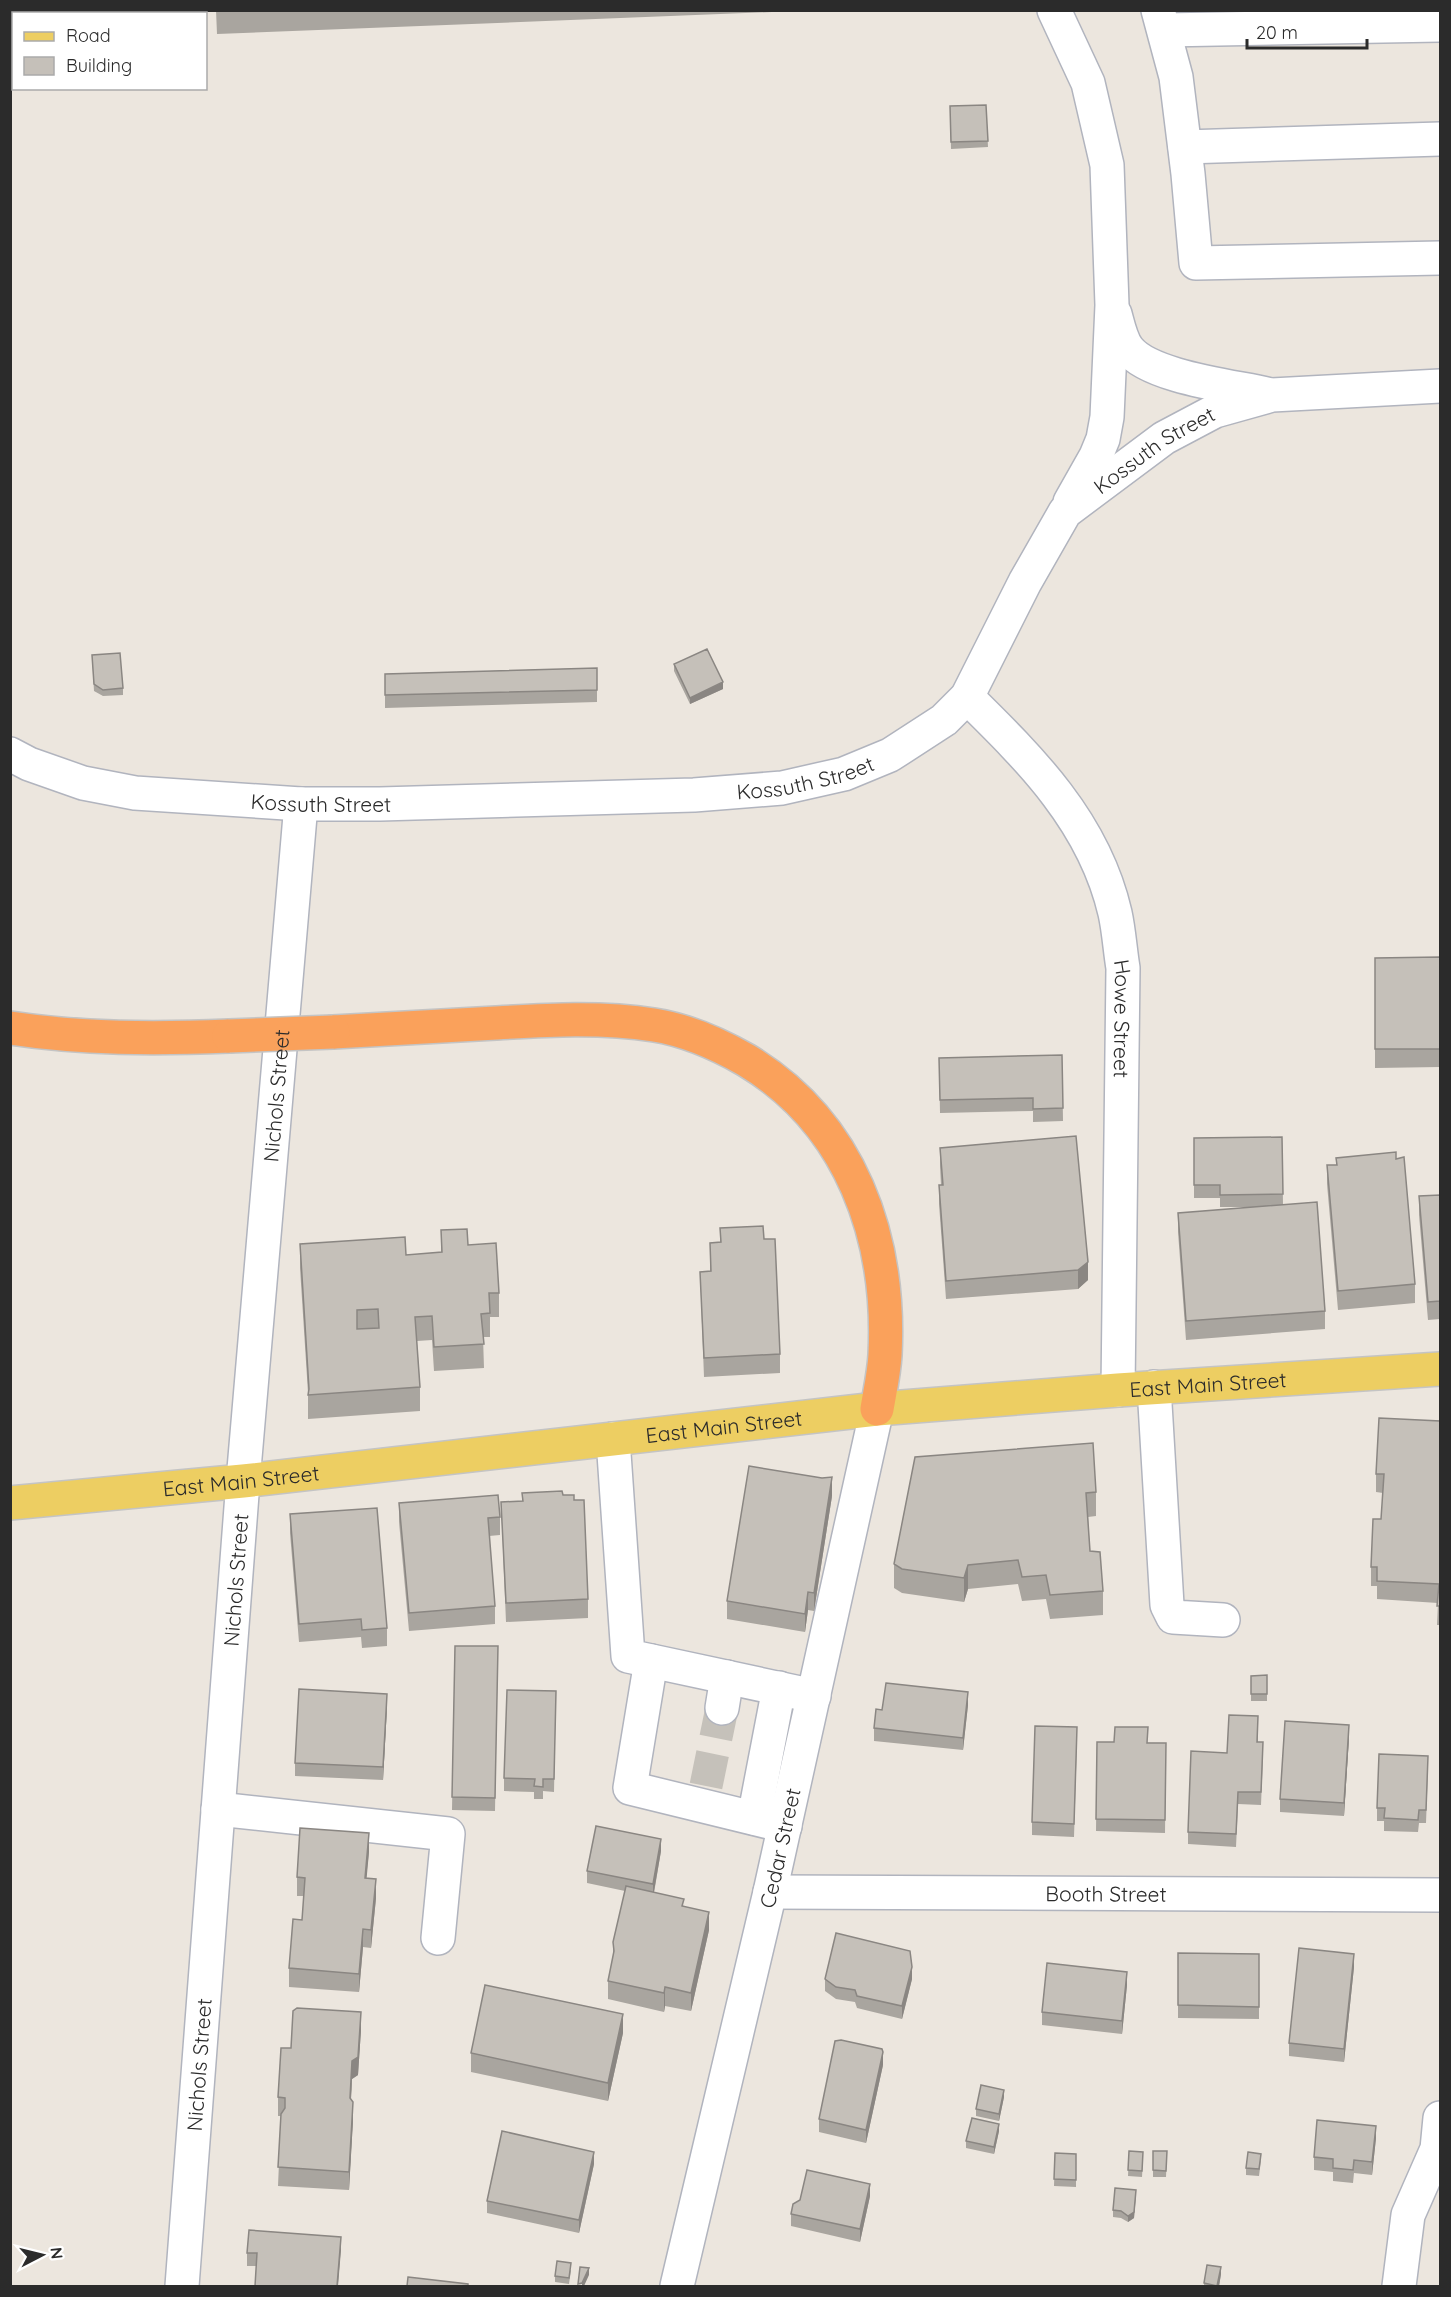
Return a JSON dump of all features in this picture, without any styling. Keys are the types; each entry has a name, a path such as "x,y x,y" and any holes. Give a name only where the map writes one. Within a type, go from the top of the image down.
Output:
{"highway":[{"path":"10,1028 42,1033 118,1037 229,1036 549,1020 620,1020 657,1025 694,1035 728,1050 764,1071 794,1094 820,1123 836,1146 859,1191 873,1230 885,1312 885,1356 878,1409"}],"main road":[{"name":"East Main Street","path":"10,1503 243,1481 878,1409 1154,1387 1440,1369"}],"street":[{"path":"1054,10 1088,83 1107,165 1112,304 1107,417 1096,456 1065,512"},
{"path":"1440,25 1161,20 1176,77 1196,263 1440,258"},
{"path":"1185,147 1440,139"},
{"path":"1112,304 1127,348 1146,364 1171,374 1272,395"},
{"name":"Kossuth Street","path":"10,754 29,764 83,783 135,793 301,804 380,804 648,796 782,788 844,774 890,755 944,720 967,697 1030,573 1065,512 1164,438 1215,411 1272,395 1440,386"},
{"name":"Howe Street","path":"967,697 1042,773 1078,821 1101,870 1115,914 1123,968 1118,1390"},
{"name":"Nichols Street","path":"182,2286 243,1481 301,804"},
{"path":"1154,1387 1167,1605 1173,1617 1223,1620"},
{"name":"Cedar Street","path":"677,2286 770,1892 769,1822 814,1696 878,1409"},
{"path":"613,1439 640,1659 630,1788 704,1795 769,1822 779,1688"},
{"path":"640,1659 724,1693 779,1688 814,1696"},
{"path":"218,1809 448,1834 438,1938"},
{"name":"Booth Street","path":"770,1892 1440,1895"},
{"path":"1399,2286 1408,2216 1439,2139"}],"building":[{"path":"986,105 988,141 951,142 950,106"},
{"path":"707,649 723,682 690,698 674,664"},
{"path":"120,653 123,688 103,690 94,684 92,655"},
{"path":"597,668 597,690 385,695 385,674"},
{"path":"1440,957 1440,1049 1375,1049 1375,958"},
{"path":"1062,1055 1063,1108 1033,1109 1033,1098 940,1100 939,1058"},
{"path":"1076,1136 1088,1262 1078,1270 946,1281 939,1185 943,1185 940,1148"},
{"path":"1282,1137 1283,1194 1220,1195 1220,1185 1194,1185 1194,1138"},
{"path":"1396,1152 1396,1159 1404,1157 1415,1284 1338,1291 1327,1165 1337,1165 1336,1158"},
{"path":"1440,1195 1440,1301 1428,1302 1419,1196"},
{"path":"1317,1202 1325,1311 1186,1321 1178,1213"},
{"path":"763,1226 764,1239 775,1239 780,1354 704,1358 700,1272 711,1271 710,1243 721,1242 720,1228"},
{"path":"467,1229 468,1245 496,1243 499,1293 489,1293 490,1313 481,1314 484,1344 434,1347 432,1316 415,1317 420,1387 308,1395 300,1244 405,1237 406,1255 442,1252 441,1230","holes":["378,1309 379,1328 357,1329 357,1310"]},
{"path":"1379,1418 1440,1421 1440,1606 1437,1606 1439,1584 1377,1581 1377,1567 1371,1567 1373,1519 1381,1519 1384,1474 1376,1474"},
{"path":"1093,1443 1096,1492 1086,1493 1090,1551 1100,1552 1103,1591 1050,1595 1046,1575 1022,1577 1018,1560 968,1565 964,1578 902,1569 894,1564 915,1457"},
{"path":"749,1466 822,1478 832,1477 814,1593 808,1592 805,1614 727,1601"},
{"path":"562,1491 563,1495 574,1495 574,1500 584,1500 588,1599 506,1603 501,1502 523,1501 522,1493"},
{"path":"498,1495 500,1517 488,1518 495,1606 409,1613 399,1503"},
{"path":"377,1508 387,1628 362,1630 361,1619 299,1624 290,1514"},
{"path":"455,1646 498,1646 495,1798 452,1797"},
{"path":"1267,1675 1267,1694 1251,1694 1251,1676"},
{"path":"886,1683 968,1692 963,1738 874,1728 876,1709 882,1710"},
{"path":"299,1689 387,1694 383,1767 295,1763"},
{"path":"507,1690 556,1691 554,1779 543,1779 543,1787 534,1786 535,1779 504,1778"},
{"path":"1229,1715 1258,1716 1257,1742 1263,1742 1261,1792 1238,1792 1236,1834 1188,1832 1191,1751 1227,1753"},
{"path":"1285,1721 1349,1725 1344,1803 1280,1799"},
{"path":"1035,1726 1077,1727 1074,1824 1032,1822"},
{"path":"1115,1727 1148,1727 1147,1743 1166,1743 1165,1820 1096,1819 1097,1742 1114,1742"},
{"path":"1379,1754 1428,1756 1426,1810 1419,1810 1418,1820 1384,1818 1385,1808 1377,1808"},
{"path":"596,1826 661,1839 653,1884 587,1871"},
{"path":"300,1828 369,1833 365,1878 376,1879 371,1930 363,1929 359,1974 289,1968 293,1919 302,1920 305,1878 297,1877"},
{"path":"626,1886 684,1899 682,1906 709,1912 691,1993 665,1987 664,1993 608,1981 614,1951 613,1942"},
{"path":"836,1933 910,1951 912,1967 902,2006 857,1996 855,1990 836,1987 825,1979"},
{"path":"1299,1948 1354,1954 1344,2049 1289,2043"},
{"path":"1178,1953 1259,1954 1259,2007 1178,2005"},
{"path":"1047,1963 1127,1972 1122,2021 1042,2012"},
{"path":"485,1985 623,2014 608,2083 471,2053"},
{"path":"297,2008 361,2012 358,2057 352,2061 350,2098 353,2102 349,2172 278,2167 281,2114 285,2108 285,2098 278,2097 281,2048 291,2048 293,2011"},
{"path":"841,2040 882,2049 883,2052 866,2130 819,2119 835,2041"},
{"path":"981,2085 1004,2090 999,2114 976,2109"},
{"path":"972,2118 999,2124 994,2147 966,2141"},
{"path":"1317,2120 1376,2126 1372,2162 1354,2160 1353,2170 1333,2168 1333,2159 1314,2157"},
{"path":"502,2131 594,2152 579,2220 487,2201"},
{"path":"1129,2151 1143,2152 1142,2171 1128,2170"},
{"path":"1153,2151 1167,2151 1166,2171 1153,2170"},
{"path":"1248,2152 1261,2154 1259,2169 1246,2168"},
{"path":"1055,2153 1076,2154 1076,2180 1054,2179"},
{"path":"807,2170 870,2184 860,2229 791,2214 793,2204 800,2200"},
{"path":"1115,2188 1136,2190 1134,2212 1128,2216 1121,2211 1113,2210"},
{"path":"249,2230 341,2237 337,2286 255,2286 257,2253 247,2253"},
{"path":"557,2261 571,2263 569,2278 555,2276"},
{"path":"1207,2265 1221,2267 1217,2286 1204,2283"},
{"path":"580,2267 589,2268 582,2283 578,2284"},
{"path":"408,2277 468,2284 468,2286 407,2286"}],"tunnel":[{"path":"706,1786 722,1708"}]}
